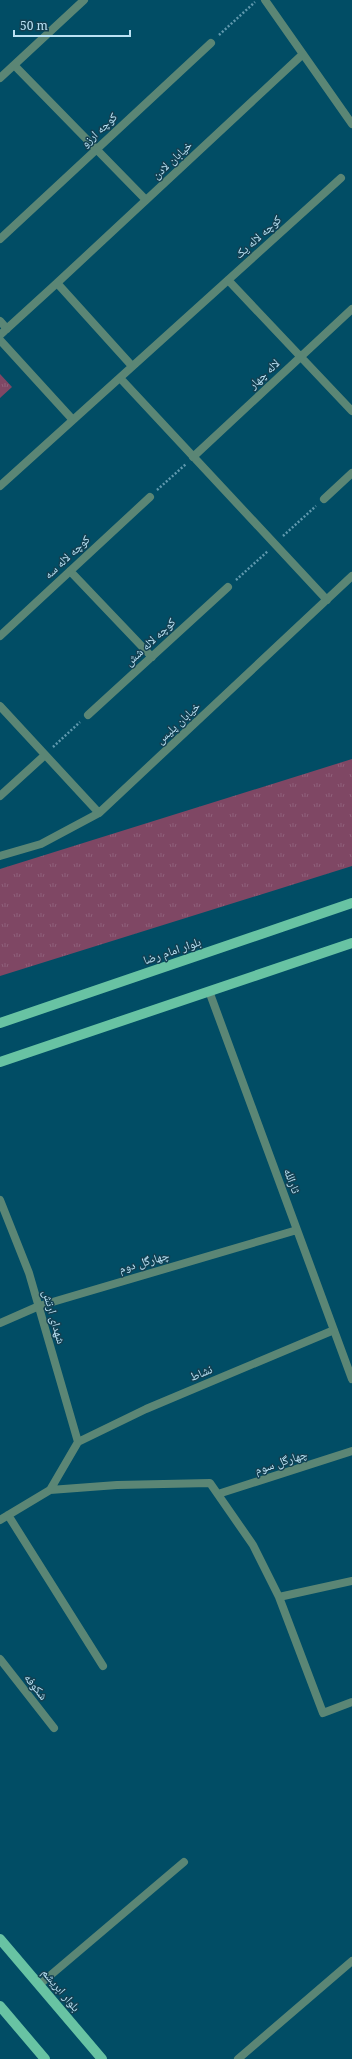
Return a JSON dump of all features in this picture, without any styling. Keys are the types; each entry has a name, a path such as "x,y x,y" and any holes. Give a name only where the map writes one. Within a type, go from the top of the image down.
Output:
{"main road":[{"name":"بلوار امام رضا","path":"0,1023 352,903"},
{"path":"0,1062 352,943"},
{"name":"بلوار ابریشم","path":"0,1939 102,2059"},
{"path":"0,2006 45,2059"}],"street":[{"path":"0,78 84,0"},
{"path":"265,0 352,124"},
{"name":"کوچه ارزو","path":"2,237 211,43"},
{"name":"خیابان لادن","path":"0,336 304,54"},
{"path":"14,65 146,200"},
{"name":"کوچه لاله یک","path":"73,420 341,178"},
{"path":"228,280 352,411"},
{"path":"57,283 132,366"},
{"name":"لاله چهار","path":"193,457 352,309"},
{"path":"0,321 7,329"},
{"path":"0,340 73,420 0,486"},
{"path":"120,378 327,600"},
{"path":"324,499 352,473"},
{"name":"کوچه لاله سه","path":"0,636 150,497"},
{"path":"70,571 152,657"},
{"name":"خیابان پلیس","path":"0,856 41,844 99,813 352,576"},
{"name":"کوچه لاله شش","path":"88,715 228,587"},
{"path":"0,706 99,813"},
{"path":"0,796 45,755"},
{"name":"ثارالله","path":"209,991 352,1379"},
{"name":"شهدای ارتش","path":"0,1203 29,1274 78,1442"},
{"name":"چهارگل دوم","path":"0,1323 38,1306 297,1230"},
{"name":"نشاط","path":"78,1442 146,1409 334,1330"},
{"path":"50,1490 78,1442"},
{"name":"چهارگل سوم","path":"218,1494 352,1452"},
{"path":"0,1520 50,1490 117,1485 210,1483 254,1545 279,1597 324,1712 352,1702"},
{"path":"8,1515 103,1666"},
{"path":"279,1597 352,1581"},
{"name":"شکوفه","path":"0,1660 54,1728"},
{"path":"39,1984 184,1862"},
{"path":"238,2059 352,1961"}],"path":[{"path":"211,43 256,0"},
{"path":"150,497 193,457"},
{"path":"45,755 88,715"}],"green space":[{"path":"0,374 12,387 0,398"},
{"path":"352,759 352,866 0,976 0,869"}]}
